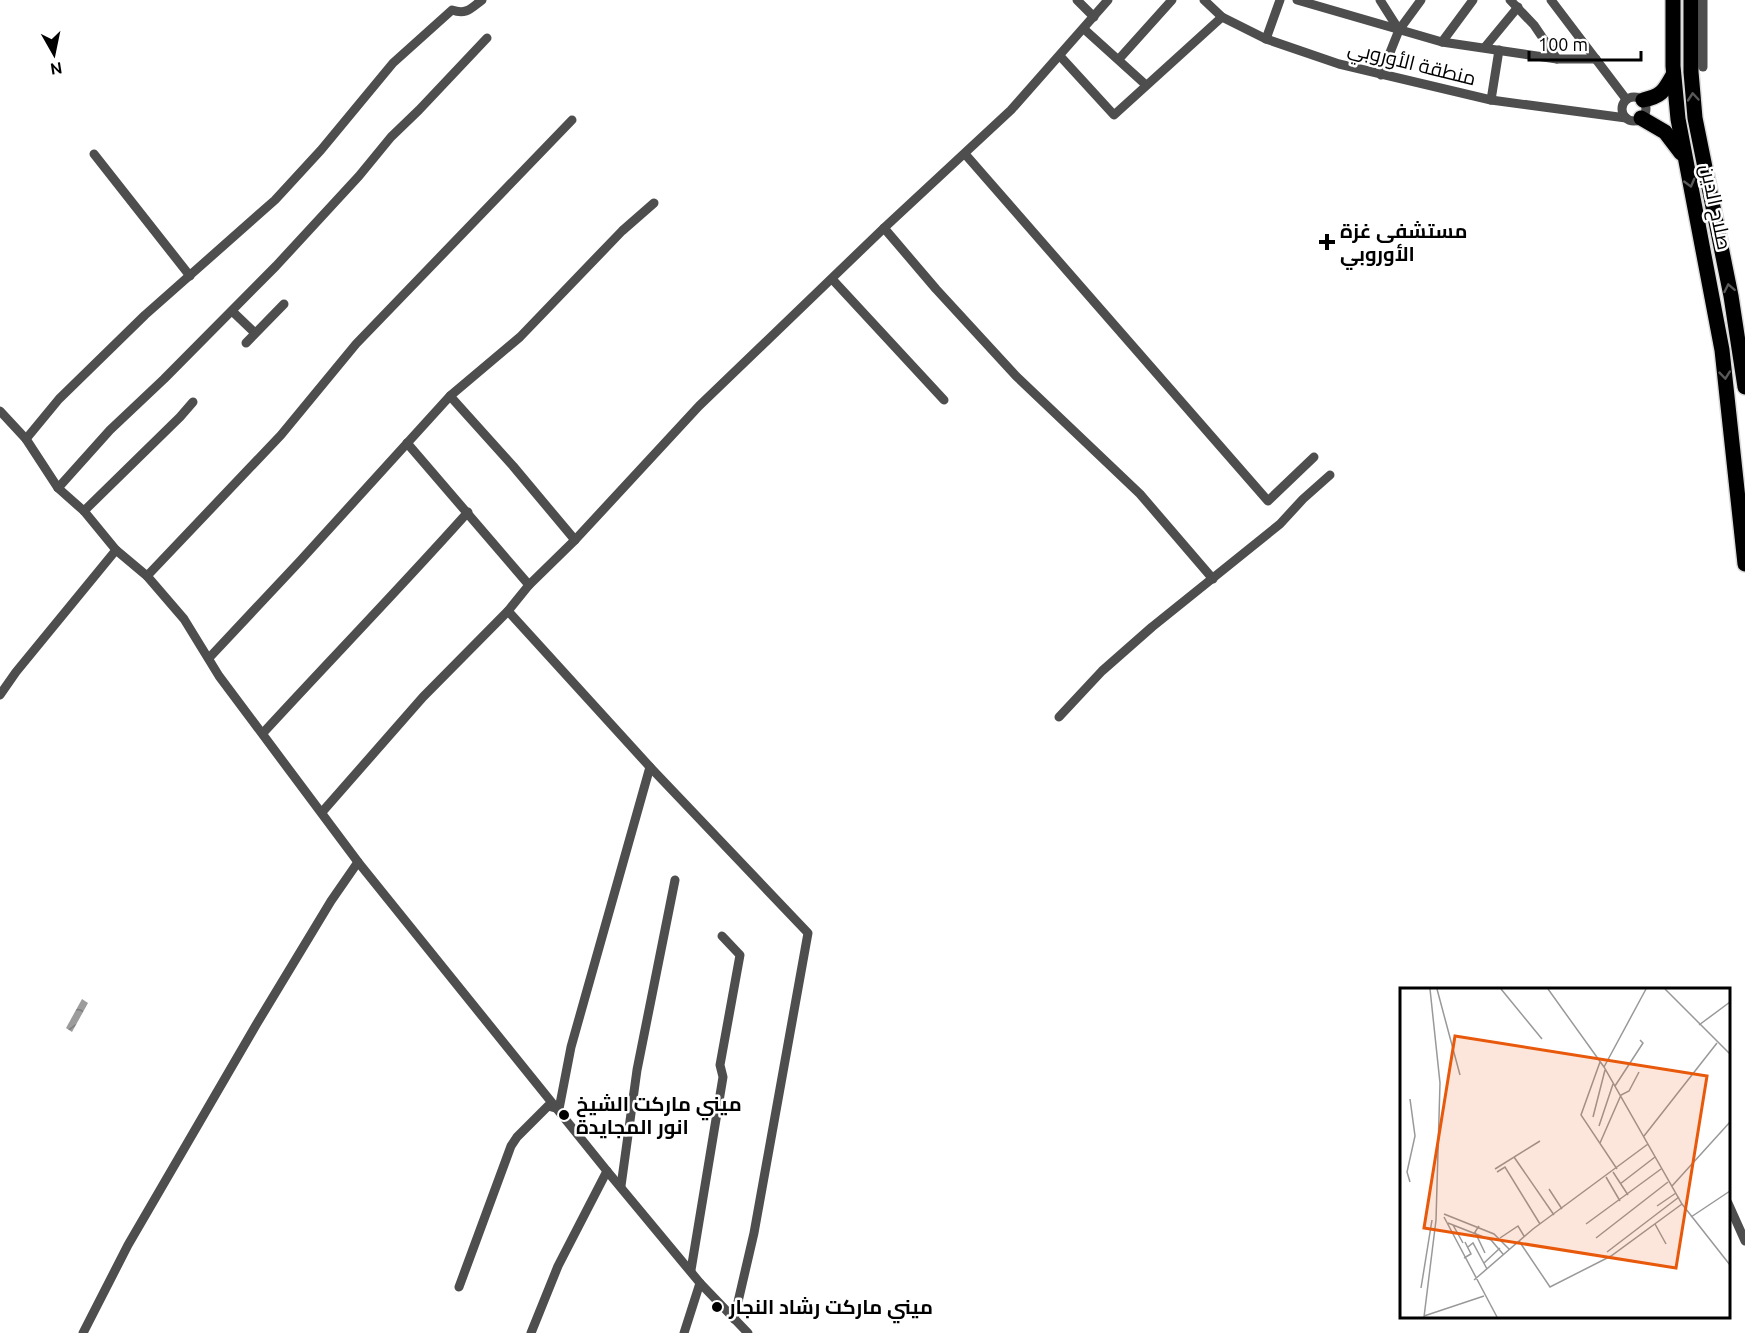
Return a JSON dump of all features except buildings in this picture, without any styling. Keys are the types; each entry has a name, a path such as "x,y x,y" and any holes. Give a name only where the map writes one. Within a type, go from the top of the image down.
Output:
{"highway":[{"name":"صلاح الدين","path":"1673,0 1673,75 1684,157 1722,350 1745,564"},
{"name":"صلاح الدين","path":"1690,0 1691,72 1695,118 1731,296 1745,387"},
{"path":"1642,100 1657,97 1664,91 1673,75"},
{"path":"1634,118 1669,136 1684,157"}],"street":[{"path":"26,439 59,399 146,315 241,232 294,181 393,63 452,10 461,14 482,0"},
{"path":"1077,0 1094,17"},
{"path":"323,811 423,697 508,611 529,585 699,406 884,228 1011,110 1108,0"},
{"path":"1119,59 1172,0"},
{"name":"منطقة الأوروبي","path":"1204,0 1222,17 1266,39 1339,64 1491,100 1634,118"},
{"path":"1266,39 1280,0"},
{"path":"1298,0 1442,42 1557,59 1596,59"},
{"path":"1380,0 1399,30"},
{"path":"1381,75 1399,30 1421,0"},
{"path":"1442,42 1473,0"},
{"path":"1510,0 1534,25 1557,59"},
{"path":"1551,0 1626,99"},
{"path":"1703,0 1703,67"},
{"path":"1485,47 1518,7"},
{"path":"1060,56 1114,115 1222,17"},
{"path":"1084,29 1146,85"},
{"path":"58,488 110,430 232,311 313,227 391,137 419,111 487,38"},
{"path":"1491,100 1499,50"},
{"path":"1636,97 1642,100 1646,111 1634,118 1622,108 1626,99 1636,97"},
{"path":"147,576 281,435 356,344 572,120"},
{"path":"94,154 190,276"},
{"path":"965,154 1268,501 1314,457"},
{"path":"208,658 450,396 520,337 622,231 654,202"},
{"path":"884,228 1016,376 1140,494 1213,579"},
{"path":"832,279 945,400"},
{"path":"246,343 284,304"},
{"path":"232,311 255,333"},
{"path":"450,396 513,466 574,540"},
{"path":"84,511 193,402"},
{"path":"0,411 26,439 58,488 84,511 116,550 147,576 184,619 219,676 323,811 358,862 607,1171 700,1283 748,1333"},
{"path":"406,443 529,585"},
{"path":"1059,717 1102,671 1280,524 1330,475"},
{"path":"263,733 468,512"},
{"path":"0,694 116,550"},
{"path":"508,611 650,767 808,933 754,1233 734,1319"},
{"path":"559,1109 571,1047 650,767"},
{"path":"83,1333 128,1245 331,901 358,862"},
{"path":"621,1186 637,1070 675,880"},
{"path":"691,1270 723,1077 720,1065 740,955 722,936"},
{"path":"459,1287 511,1146 548,1106 559,1109"},
{"path":"531,1333 558,1266 607,1171"},
{"path":"1730,1207 1745,1241"},
{"path":"684,1333 700,1283"}],"water":[{"path":"82,999 88,1003 72,1032 66,1028"}],"place":[{"name":"مستشفى غزة الأوروبي","path":"1327,242"},
{"name":"ميني ماركت الشيخ انور المجايدة","path":"564,1115"},
{"name":"ميني ماركت رشاد النجار","path":"717,1307"}]}
